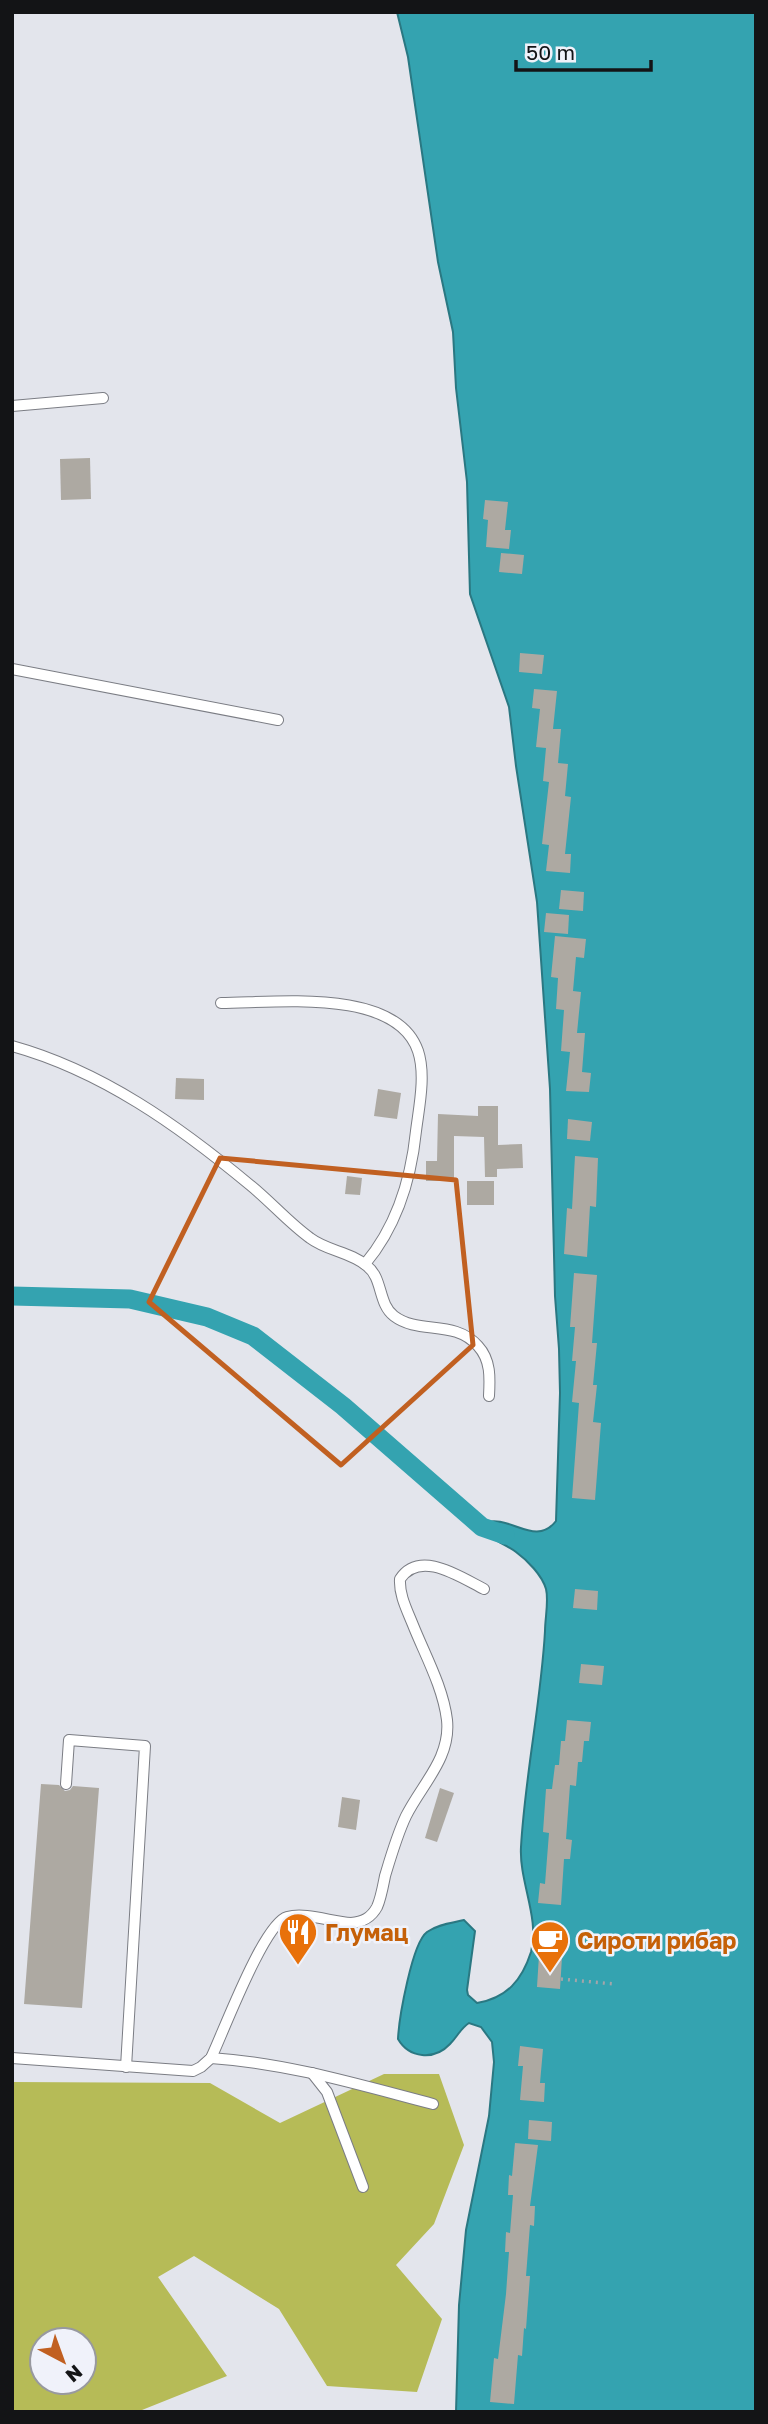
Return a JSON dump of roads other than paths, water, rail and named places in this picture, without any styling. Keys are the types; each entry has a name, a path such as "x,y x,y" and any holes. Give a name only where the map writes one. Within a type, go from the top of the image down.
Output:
{"lane":[{"path":"12,406 103,398"},
{"path":"12,669 278,720"},
{"path":"221,1003 344,1003 389,1018 414,1041 419,1054 421,1077 410,1172 393,1220 376,1251 365,1264"},
{"path":"12,1046 68,1066 114,1087 163,1120 250,1184 313,1240 371,1268 391,1314 403,1323 441,1327 463,1334 478,1345 487,1360 489,1396"},
{"path":"12,2058 193,2071 211,2058 259,1950 274,1925 288,1916 351,1923 362,1922 370,1916 377,1906 395,1843 407,1815 439,1763 447,1738 443,1697 408,1615 400,1579 408,1569 425,1565 439,1568 484,1589"},
{"path":"66,1784 69,1740 145,1746 126,2067"},
{"path":"211,2058 243,2060 312,2073 433,2104"},
{"path":"312,2073 327,2092 363,2187"}],"water":[{"path":"397,12 756,12 756,2412 456,2412 459,2305 466,2230 489,2116 494,2062 492,2042 481,2027 469,2023 444,2049 429,2055 409,2050 398,2039 411,1965 421,1939 431,1929 464,1920 475,1931 467,1990 468,1995 477,2003 497,1997 512,1986 523,1971 531,1952 533,1926 521,1847 543,1658 547,1594 541,1578 529,1564 516,1552 489,1536 482,1527 484,1523 493,1521 539,1531 556,1521 560,1393 550,1089 537,902 509,707 470,594 467,482 456,388 453,332 438,262 408,57"}],"waterway":[{"path":"12,1296 130,1299 207,1317 253,1336 343,1406 482,1527 505,1535"}],"place":[{"name":"Глумац","path":"298,1966"},
{"name":"Сироти рибар","path":"550,1974"}]}
